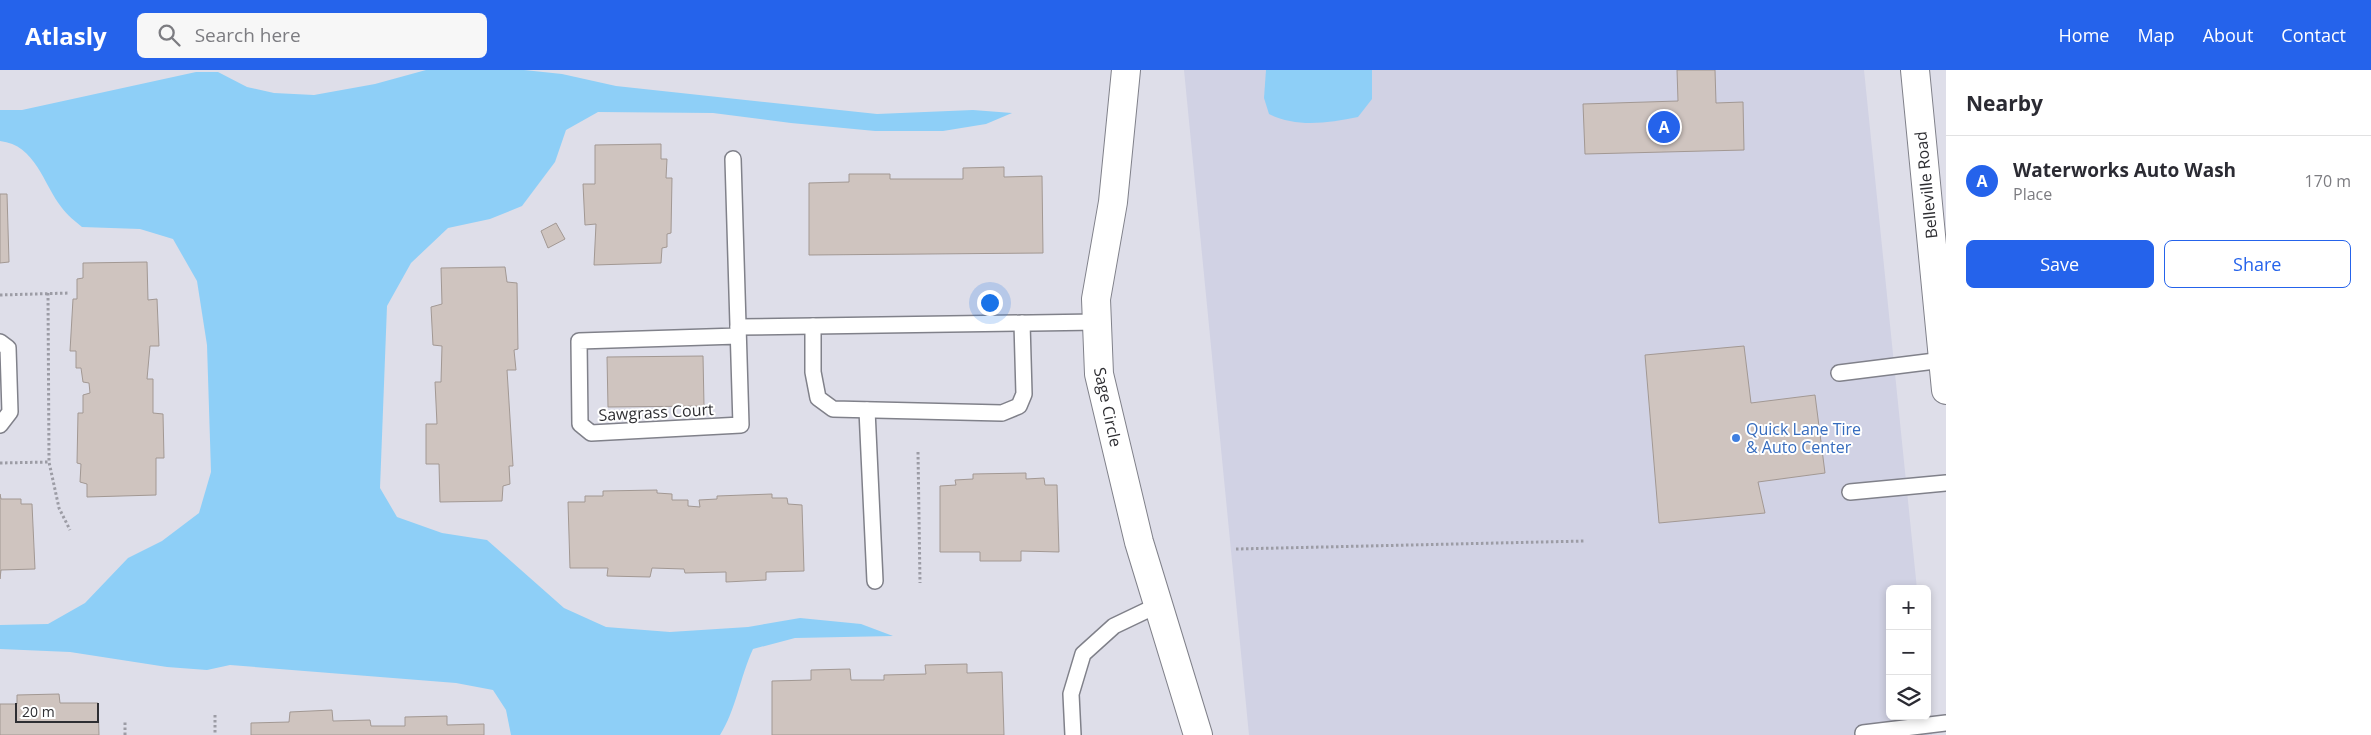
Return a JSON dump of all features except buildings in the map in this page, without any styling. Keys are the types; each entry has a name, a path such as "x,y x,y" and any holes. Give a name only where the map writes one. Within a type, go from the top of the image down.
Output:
{"street":[{"name":"Sage Circle","path":"1126,70 1112,202 1096,299 1099,374 1139,542 1198,735"},
{"name":"Belleville Road","path":"1915,70 1946,390"}],"lane":[{"name":"Sawgrass Court","path":"733,159 738,331 741,425 591,433 580,424 579,341 738,331 813,326 1097,322"},
{"path":"813,326 813,372 818,398 833,409 1002,413 1019,406 1024,394 1022,323"},
{"path":"0,342 8,348 10,412 0,425"},
{"path":"1839,373 1943,360"},
{"path":"867,410 875,581"},
{"path":"1850,492 1946,483"},
{"path":"1073,735 1071,694 1083,654 1114,626 1158,605"},
{"path":"1863,733 1946,723"}],"path":[{"path":"48,294 49,462 59,508 70,530"},
{"path":"0,295 70,294"},
{"path":"918,452 920,582"},
{"path":"0,463 49,462"},
{"path":"1236,549 1585,541"},
{"path":"215,715 215,735"},
{"path":"125,735 126,720"}],"shaded area":[{"path":"1184,70 1864,70 1917,585 1886,585 1886,720 1930,720 1932,735 1249,735"}],"water":[{"path":"426,70 524,70 562,74 616,86 877,114 973,110 1012,113 986,124 943,131 875,131 713,113 598,112 566,130 555,162 522,206 490,219 448,228 411,263 387,306 380,488 397,517 442,533 487,540 564,608 606,627 670,632 748,627 800,618 861,624 893,636 795,638 753,649 730,715 720,735 511,735 506,710 493,690 456,683 230,665 207,670 167,667 70,652 0,649 0,625 48,624 85,603 128,558 162,541 199,513 211,472 207,345 197,281 173,239 140,229 82,227 62,208 30,158 12,144 0,141 0,110 22,110 196,72 218,72 247,87 274,93 314,95 375,84"},
{"path":"1266,70 1372,70 1372,99 1358,117 1313,123 1290,121 1269,114 1264,98"}],"place":[{"name":"Waterworks Auto Wash","path":"1664,127"},
{"name":"Quick Lane Tire & Auto Center","path":"1736,438"}]}
